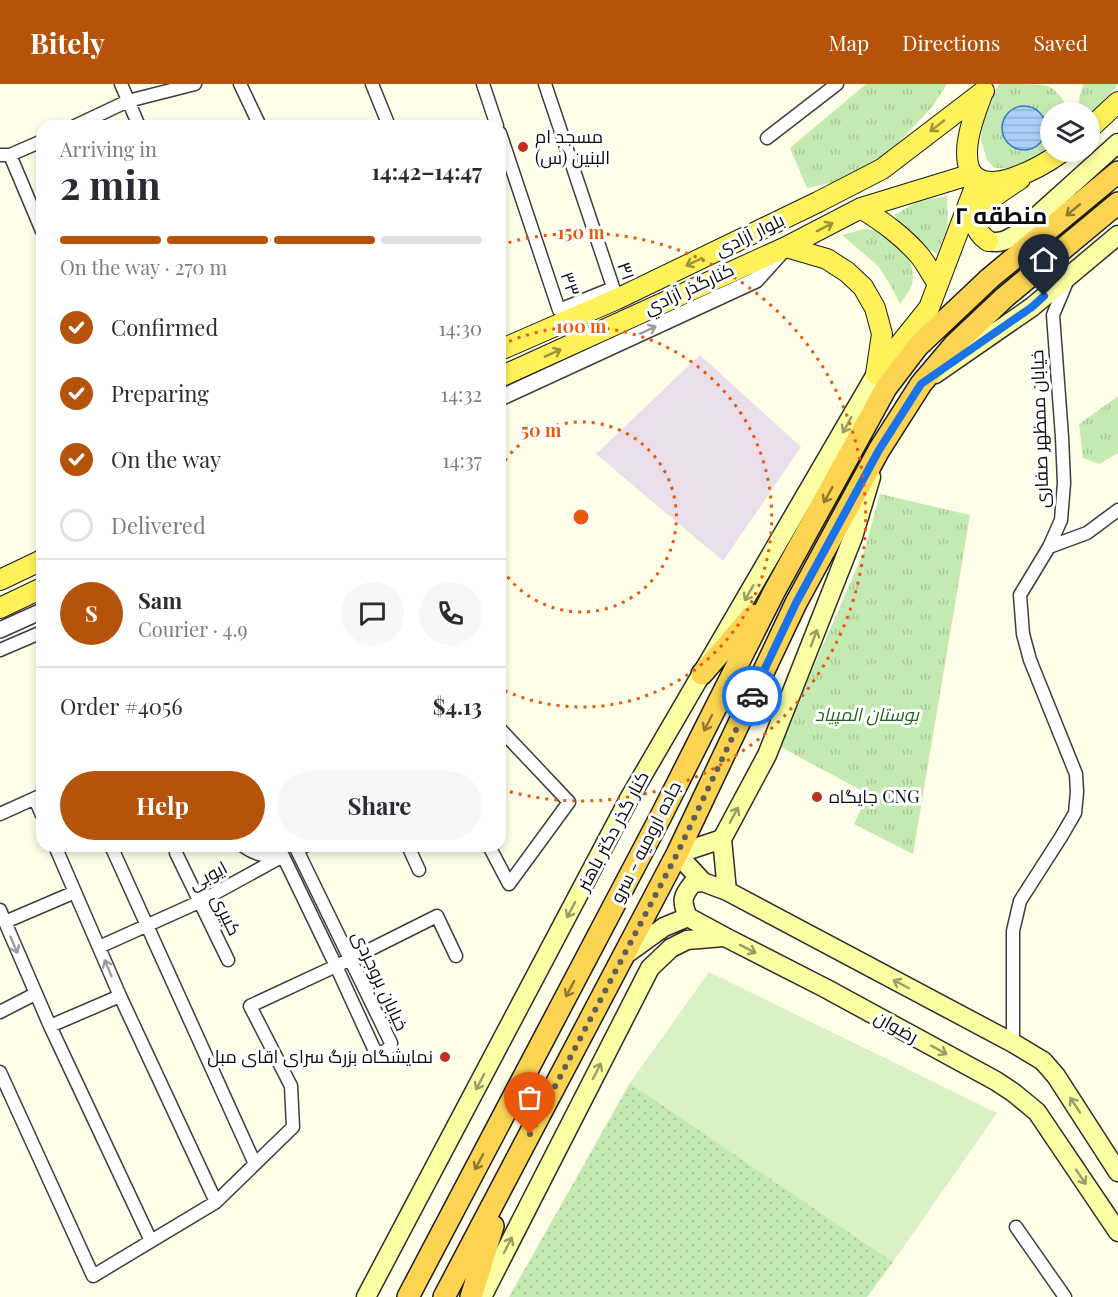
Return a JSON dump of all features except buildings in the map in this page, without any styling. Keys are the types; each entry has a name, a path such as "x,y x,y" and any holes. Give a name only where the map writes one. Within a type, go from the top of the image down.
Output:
{"highway":[{"name":"جاده ارومیه - سرو","path":"408,1297 661,816 881,381 982,285 1118,172"},
{"name":"جاده ارومیه - سرو","path":"444,1297 677,854 796,603 879,450 921,384 954,345 1005,297 1118,203"},
{"path":"702,674 774,592"},
{"path":"471,1297 509,1174"}],"main road":[{"name":"بلوار آزادی","path":"506,347 615,293 818,202 882,169 985,87"},
{"path":"881,381 929,308 938,284 975,177 968,165 967,145 974,115 985,87"},
{"path":"1100,119 1118,102"},
{"path":"1047,162 980,209 976,217 981,236 996,243 1006,241 1017,234 1118,143"},
{"name":"بلوار آزادی","path":"506,374 786,247 861,208 975,177 988,182 1000,181 1032,171"},
{"path":"861,208 888,225 901,237 920,256 938,284"},
{"path":"921,384 1032,307 1118,235"},
{"path":"786,247 827,259 847,272 863,288 874,308 882,334 881,381"},
{"name":"کنار گذر دکتر باهنر","path":"366,1297 630,797 702,674 881,381"},
{"path":"727,891 722,839 767,755 853,537 879,450"},
{"path":"0,580 36,563"},
{"path":"0,608 36,591"},
{"path":"722,839 677,854 704,882 727,891 1043,1061 1056,1076 1118,1172"},
{"path":"625,955 664,927 688,916 683,905 685,893 693,883 704,882"},
{"name":"رضوان","path":"688,916 825,988 1014,1093 1036,1112 1118,1232"},
{"path":"482,1297 650,968 670,948 687,940 725,937"}],"street":[{"path":"121,84 136,120"},
{"path":"88,120 128,101 195,84"},
{"path":"240,84 257,120"},
{"path":"372,84 387,120"},
{"path":"483,84 495,120"},
{"name":"۳۱","path":"545,84 615,293"},
{"path":"767,138 837,84"},
{"path":"36,143 5,155 36,219"},
{"name":"۳۳","path":"506,151 559,310 615,293"},
{"name":"کنارگذر آزادي","path":"506,395 756,280 786,247"},
{"path":"1032,307 1053,315 1070,275"},
{"name":"خیابان ممظهر صفاری","path":"1013,1043 1013,931 1020,901 1075,813 1077,792 1076,774 1030,660 1023,634 1020,595 1049,547 1061,520 1064,483 1053,315"},
{"path":"1049,547 1087,533 1118,510"},
{"path":"0,630 36,614"},
{"path":"0,651 36,635"},
{"path":"492,852 508,884 569,802 506,735"},
{"path":"0,814 36,798"},
{"path":"58,852 120,996 216,1202"},
{"path":"114,852 255,1164"},
{"path":"251,852 268,857 283,856"},
{"name":"ایوبی","path":"99,947 199,902 291,852"},
{"name":"خیابان بروجردی","path":"283,856 375,1051 386,1052 391,1043 303,852"},
{"path":"411,852 419,870"},
{"name":"کبیری","path":"176,853 228,960"},
{"path":"75,892 2,916 35,994 151,1241"},
{"path":"0,1072 93,1276 216,1202 293,1127 291,1086 250,1006 351,960 437,916 456,956"},
{"path":"0,1012 35,994"},
{"path":"50,1026 120,996"},
{"path":"1016,1227 1065,1297"}],"shaded area":[{"path":"700,355 801,447 723,561 596,454"}],"green space":[{"path":"866,84 947,84 933,106 880,162 844,180 807,188 790,148"},
{"path":"999,84 1048,86 1058,94 1065,102 1040,102 1040,156 1016,169 995,168 987,160 981,140 983,116"},
{"path":"1083,84 1118,84 1100,105 1100,102 1079,102"},
{"path":"947,196 948,226 937,254 914,240 894,215 917,202"},
{"path":"864,229 887,231 910,262 912,284 900,304 878,266 842,235"},
{"path":"1118,396 1118,453 1099,464 1083,458 1079,424"},
{"name":"بوستان المپیاد","path":"880,494 970,515 913,854 854,824 868,794 779,746 865,549"},
{"path":"709,972 997,1113 893,1262 630,1083"},
{"path":"630,1083 893,1262 867,1297 509,1297"}],"water":[{"path":"1015,107 1033,107 1040,112 1040,144 1033,149 1015,149 1003,137 1003,119"}],"way so far":[{"path":"530,1134 677,854 752,696"}],"place":[{"name":"مسجد ام البنین (س)","path":"523,147"},
{"name":"جایگاه CNG","path":"817,797"},
{"name":"نمایشگاه بزرگ سرای اقای مبل","path":"445,1057"}],"district":[{"name":"منطقه ۲","path":"1001,216"}],"route":[{"path":"752,696 796,603 879,450 921,384 1032,307 1044,296"}]}
